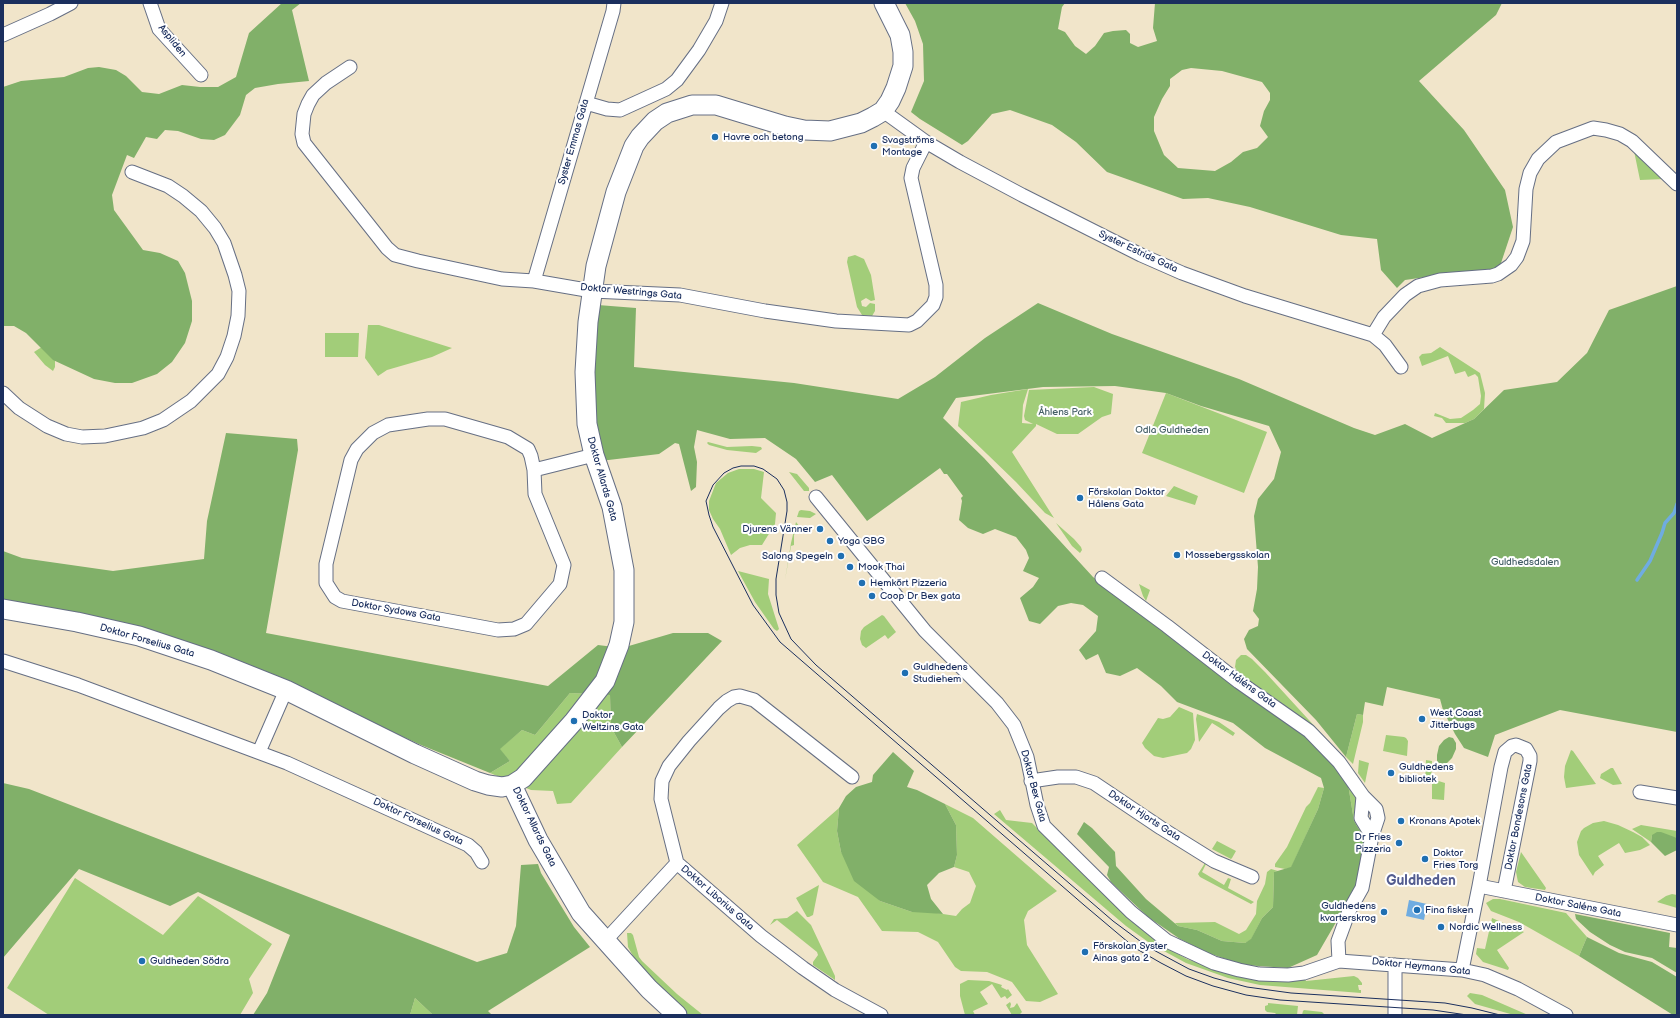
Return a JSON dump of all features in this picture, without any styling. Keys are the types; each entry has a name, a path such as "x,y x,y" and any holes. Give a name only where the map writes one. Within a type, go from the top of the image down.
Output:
{"street":[{"path":"3,35 71,3"},
{"name":"Aspliden","path":"150,3 159,29 201,75"},
{"name":"Syster Emmas Gata","path":"534,281 613,11 614,3"},
{"path":"586,103 607,110 620,110 666,89 676,80 699,50 716,21 722,3"},
{"path":"883,111 896,88 903,66 903,52 900,35 884,3"},
{"name":"Doktor Westrings Gata","path":"350,68 326,83 313,95 304,114 302,134 304,143 387,248 395,255 402,258 502,279 534,281 592,291 680,295 765,311 836,321 909,325 917,321 933,305 936,297 936,286 911,178 913,168 926,142"},
{"name":"Doktor Allards Gata","path":"677,1015 649,989 581,913 538,840 512,785 525,775 574,721 605,681 619,645 624,622 624,570 612,506 594,455 587,424 585,387 588,322 596,266 605,228 616,192 634,146 648,127 667,113 692,105 716,105 785,126 820,131 836,130 861,123 883,111"},
{"name":"Syster Estrids Gata","path":"883,111 926,142 1022,195 1153,261 1245,296 1373,335 1385,345 1401,367"},
{"path":"1373,335 1384,317 1405,295 1418,286 1440,280 1492,276 1498,274 1510,265 1517,257 1523,241 1526,189 1530,173 1544,153 1556,142 1593,128 1606,130 1632,141 1677,184"},
{"path":"3,393 19,408 47,426 66,434 82,437 106,436 143,428 163,420 191,401 218,374 234,336 238,316 238,291 235,274 224,242 201,211 183,196 168,186 132,172"},
{"name":"Doktor Sydows Gata","path":"445,419 508,438 520,443 528,449 534,470 535,494 564,564 560,584 526,624 514,629 498,630 342,601 335,597 326,583 326,564 351,460 357,449 373,434 388,425 408,421 445,419"},
{"path":"534,470 594,455"},
{"name":"Doktor Bex Gata","path":"816,497 925,631 973,678 1008,716 1014,725 1027,757 1031,781 1040,816 1047,829 1131,912 1167,941 1214,963 1259,974 1288,975 1304,972 1339,961"},
{"name":"Doktor Håléns Gata","path":"1102,578 1168,626 1239,682 1309,731 1339,762 1363,796 1360,818 1372,836 1362,888 1349,911 1338,941 1339,961"},
{"name":"Doktor Forselius Gata","path":"3,609 77,622 139,636 211,660 286,690 468,778 495,786 512,785"},
{"name":"Doktor Forselius Gata","path":"3,661 78,685 260,752 311,773 468,845 476,852 482,862"},
{"path":"260,752 286,690"},
{"name":"Doktor Liborius Gata","path":"852,777 754,700 740,696 734,697 719,708 669,766 662,781 661,799 677,863 761,936 835,990 881,1015"},
{"name":"Doktor Bondesons Gata","path":"1462,970 1480,886 1503,758 1509,748 1519,746 1529,752 1530,761 1504,891"},
{"name":"Doktor Hjorts Gata","path":"1031,781 1058,777 1076,777 1094,783 1161,828 1214,861 1252,877"},
{"path":"1640,792 1677,798"},
{"path":"605,941 677,863"},
{"name":"Doktor Saléns Gata","path":"1480,886 1677,925"},
{"name":"Doktor Heymans Gata","path":"1339,961 1462,970 1485,975 1518,989 1566,1015"},
{"path":"1395,965 1395,1015"}],"green space":[{"path":"282,3 301,3 292,10 309,81 255,88 246,95 240,115 225,135 214,140 201,139 178,131 165,130 157,139 146,137 134,158 127,155 112,195 114,210 143,250 160,253 178,261 185,273 192,301 192,321 185,343 172,362 157,374 132,383 115,383 94,379 53,360 26,333 14,326 3,326 3,87 21,81 64,77 88,68 99,67 116,70 126,76 142,92 159,94 182,85 218,87 236,77 249,33"},
{"path":"905,3 1065,3 1062,7 1058,29 1065,32 1075,46 1086,54 1095,46 1104,33 1113,31 1126,30 1130,34 1130,43 1138,47 1157,41 1153,28 1155,3 1502,3 1496,15 1419,81 1464,130 1505,190 1513,227 1498,272 1433,276 1405,280 1397,288 1381,270 1377,239 1341,235 1250,207 1208,198 1183,199 1107,172 1076,142 1052,125 1010,110 992,114 968,141 962,145 911,112 924,81 923,44 915,21","holes":["1191,68 1222,71 1262,82 1270,93 1270,100 1264,111 1260,126 1268,137 1257,148 1243,152 1231,162 1215,171 1178,168 1164,155 1154,131 1154,117 1170,86 1170,79 1182,70"]},
{"path":"1634,151 1665,179 1640,180"},
{"path":"855,255 864,259 871,275 875,300 871,301 866,298 861,301 862,306 866,307 870,303 875,304 875,311 872,316 862,315 857,307 847,262 848,257"},
{"name":"Guldhedsdalen","path":"1677,286 1677,732 1560,710 1495,735 1488,757 1464,748 1443,710 1440,699 1387,687 1383,706 1365,702 1363,715 1357,714 1346,757 1316,720 1247,649 1244,639 1249,630 1258,626 1259,619 1253,611 1257,589 1258,567 1254,516 1258,499 1274,479 1281,452 1269,426 1201,406 1166,393 1115,386 1043,387 956,398 943,418 984,458 1093,577 1298,728 1324,753 1348,784 1354,821 1366,841 1357,886 1317,955 1288,968 1244,965 1208,953 1180,939 1148,917 1111,882 1107,875 1109,867 1077,834 1084,822 1092,828 1115,852 1116,866 1146,899 1178,926 1197,930 1222,941 1245,943 1251,939 1262,918 1273,907 1274,872 1291,867 1318,809 1324,788 1321,778 1265,748 1233,723 1177,702 1161,686 1137,668 1120,676 1106,673 1098,654 1086,660 1079,650 1096,631 1098,616 1083,605 1071,603 1058,606 1040,624 1029,621 1020,598 1033,587 1039,578 1023,571 1029,558 1026,550 1016,537 995,529 983,534 968,528 959,520 962,501 961,498 963,496 947,474 944,474 940,468 867,521 832,475 815,482 796,459 765,438 730,439 697,430 694,447 697,462 696,487 691,491 679,444 675,443 659,454 600,461 589,413 598,305 636,308 634,367 794,383 898,399 935,377 985,338 1038,303 1112,334 1239,379 1354,428 1375,435 1405,424 1432,438 1474,419 1504,390 1557,382 1587,353 1609,310"},
{"path":"368,325 379,325 452,348 432,357 387,370 378,376 365,358"},
{"path":"325,333 359,333 358,357 325,357"},
{"path":"45,345 55,355 55,367 53,371 45,365 34,352"},
{"path":"1440,347 1480,373 1485,393 1484,409 1474,419 1465,423 1446,423 1442,418 1434,416 1435,413 1450,419 1461,418 1480,404 1481,396 1478,377 1475,374 1468,377 1465,371 1455,374 1448,356 1422,366 1419,357 1422,354 1431,353"},
{"name":"Åhlens Park","path":"1094,387 1113,394 1111,414 1102,417 1078,434 1057,434 1036,424 1036,426 1012,452 1054,518 1045,513 1016,482 958,426 961,402 1028,389 1023,405 1022,423 1033,424 1025,420 1024,416 1029,390"},
{"name":"Odla Guldheden","path":"1166,393 1267,432 1244,493 1142,453"},
{"path":"226,433 297,439 298,450 266,633 548,686 598,645 622,648 673,633 708,633 722,641 622,747 611,727 610,695 570,693 535,735 522,730 500,749 510,761 490,773 421,745 332,704 3,602 3,551 22,558 113,571 204,559 207,521"},
{"path":"707,443 727,447 752,446 761,447 762,449 756,453 727,450 709,445"},
{"path":"739,469 754,469 764,472 761,498 776,513 775,524 762,545 750,545 740,548 731,555 720,529 709,510 709,501 716,483 728,473"},
{"path":"789,472 797,474 809,488 809,491 804,491"},
{"path":"1174,486 1198,496 1195,505 1166,496"},
{"path":"799,511 810,511 816,514 810,518 797,517"},
{"path":"796,522 799,526 794,535 794,545 791,546 785,580 791,543"},
{"path":"1056,523 1081,547 1082,550 1080,553 1072,546"},
{"path":"738,571 769,579 768,594 779,629 777,631 755,602"},
{"path":"1139,584 1150,590 1146,601 1143,596"},
{"path":"882,615 896,632 888,639 885,635 866,648 862,645 860,639 861,631 864,627"},
{"path":"1241,655 1246,655 1252,659 1265,672 1329,742 1347,764 1238,673 1235,667 1236,660"},
{"path":"570,693 610,695 611,727 622,747 571,803 557,804 553,791 531,790 490,773 510,761 499,749 522,730 535,735"},
{"path":"1179,707 1193,713 1195,740 1191,749 1187,753 1163,758 1154,756 1142,743 1158,718 1163,719 1170,717"},
{"path":"1197,714 1219,722 1235,733 1233,736 1212,723 1199,742 1196,719"},
{"path":"1357,714 1363,715 1363,722 1353,764 1346,757"},
{"path":"1386,735 1406,738 1408,741 1407,756 1383,751"},
{"path":"1449,737 1453,738 1456,743 1456,749 1452,758 1441,766 1437,761 1439,746"},
{"path":"1571,750 1596,784 1566,788 1564,777 1565,766"},
{"path":"893,752 914,771 907,787 917,790 945,804 956,825 957,855 954,867 939,873 927,885 931,899 943,914 912,912 880,901 854,881 841,852 837,831 839,808 846,796 856,787 872,782 873,775"},
{"path":"1359,760 1369,763 1365,783 1358,773"},
{"path":"1426,760 1432,761 1431,784 1425,783"},
{"path":"1613,768 1622,784 1613,785 1600,778 1601,774"},
{"path":"1432,779 1445,783 1444,800 1432,799"},
{"path":"3,783 29,789 477,962 507,953 516,926 521,865 538,864 541,873 574,927 590,947 488,1011 492,1015 433,1015 415,998 410,1015 253,1015 267,993 290,935 198,892 170,906 79,869 3,958"},
{"path":"1348,784 1354,790 1357,801 1354,814 1367,835 1366,841 1354,821"},
{"path":"1318,787 1324,788 1318,809 1291,868 1285,869 1275,867 1275,864 1287,847 1306,807 1310,803"},
{"path":"945,804 973,818 1057,891 1028,911 1024,920 1027,945 1058,994 1040,1002 1026,1001 1012,982 987,972 961,971 955,967 938,942 918,932 882,931 858,897 823,882 797,845 839,808 837,831 841,852 880,901 912,912 930,912 956,916 970,903 976,886 969,872 954,867 957,855 956,825"},
{"path":"1000,810 1006,820 1032,823 1111,902 1146,933 1187,959 1209,967 1305,978 1306,981 1354,976 1362,983 1362,985 1358,985 1361,993 1260,985 1228,978 1186,963 1151,944 1126,926 994,814"},
{"path":"1604,821 1618,825 1633,832 1642,837 1650,845 1640,850 1625,853 1619,843 1598,856 1604,865 1595,872 1593,876 1579,855 1577,842 1581,831 1584,828 1593,823"},
{"path":"1641,825 1677,831 1677,838 1652,835 1651,842 1632,829"},
{"path":"1657,832 1677,838 1677,850 1665,856 1651,842 1652,835"},
{"path":"1217,841 1236,851 1231,859 1212,849"},
{"path":"1521,852 1546,888 1545,890 1525,887 1518,882 1516,872"},
{"path":"1205,863 1206,864 1202,872 1224,885 1228,878 1231,879 1228,888 1254,902 1251,904 1200,877 1198,874"},
{"path":"1271,869 1278,871 1274,872 1273,907 1262,918 1251,940 1245,943 1222,941 1197,930 1178,926 1175,923 1215,922 1239,934 1246,930 1256,914 1257,901 1265,884 1267,872"},
{"name":"Guldheden Södra","path":"75,878 163,935 198,896 272,944 249,979 253,993 240,1015 49,1015 7,988"},
{"path":"819,885 813,915 807,917 796,898"},
{"path":"1672,894 1677,895 1677,908 1657,902 1666,896"},
{"path":"1493,899 1500,899 1566,913 1587,937 1579,956 1519,922 1491,911 1486,903"},
{"path":"797,911 811,925 835,976 835,980 813,965 813,962 818,955 817,952 777,920 770,925 774,919 787,918"},
{"path":"1575,914 1670,933 1669,947 1677,948 1677,973 1652,958 1625,952 1610,945 1590,932 1576,919"},
{"path":"1492,918 1524,932 1497,950 1509,968 1508,970 1483,962 1476,954 1477,948 1485,949"},
{"path":"627,933 631,933 633,935 639,957 642,961 677,994 703,1015 686,1015 642,972 628,947"},
{"path":"1587,937 1619,953 1652,962 1677,977 1677,1015 1673,1015 1579,956"},
{"path":"968,980 989,981 1002,985 1001,987 1007,990 1008,989 1012,995 1007,999 1005,996 1001,998 992,984 980,992 988,1004 973,1011 975,1015 965,1015 960,996 960,984"},
{"path":"1470,993 1482,995 1528,1015 1514,1015 1475,1004 1467,996"},
{"path":"415,998 433,1015 410,1015"},
{"path":"1010,1002 1010,1008 1014,1007 1017,1003 1022,1012 1019,1015 1012,1015 1006,1005"},
{"path":"1268,1003 1298,1006 1297,1015 1277,1015 1275,1013 1267,1012 1265,1010 1265,1006 1268,1005"},
{"path":"1304,1010 1322,1012 1324,1014 1302,1015"}],"water":[{"path":"1409,900 1427,904 1424,920 1406,916"}],"waterway":[{"path":"1637,580 1650,561 1665,523 1674,513 1677,504"}],"tram line":[{"path":"1467,1015 1433,1010 1280,1000 1246,995 1213,986 1186,976 1135,948 780,642 753,605 713,527 706,501 713,485 724,473 741,466 754,466 763,469 777,479 784,490 787,502 787,511 776,579 776,595 779,613 791,639 816,665 1113,921 1148,947 1189,969 1247,987 1291,993 1445,1003 1500,1015"}],"place":[{"name":"Havre och betong","path":"715,137"},
{"name":"Svagströms Montage","path":"874,146"},
{"name":"Förskolan Doktor Hålens Gata","path":"1080,498"},
{"name":"Djurens Vänner","path":"820,529"},
{"name":"Yoga GBG","path":"830,541"},
{"name":"Mossebergsskolan","path":"1177,555"},
{"name":"Salong Spegeln","path":"841,556"},
{"name":"Mook Thai","path":"850,567"},
{"name":"Hemkört Pizzeria","path":"862,583"},
{"name":"Coop Dr Bex gata","path":"872,596"},
{"name":"Guldhedens Studiehem","path":"905,673"},
{"name":"West Coast Jitterbugs","path":"1422,719"},
{"name":"Doktor Weltzins Gata","path":"574,721"},
{"name":"Guldhedens bibliotek","path":"1391,773"},
{"name":"Kronans Apotek","path":"1401,821"},
{"name":"Dr Fries Pizzeria","path":"1399,843"},
{"name":"Doktor Fries Torg","path":"1425,859"},
{"name":"Fina fisken","path":"1417,910"},
{"name":"Guldhedens kvarterskrog","path":"1384,912"},
{"name":"Nordic Wellness","path":"1441,927"},
{"name":"Förskolan Syster Ainas gata 2","path":"1085,952"},
{"name":"Guldheden Södra","path":"142,961"}],"district":[{"name":"Guldheden","path":"1421,881"}]}
